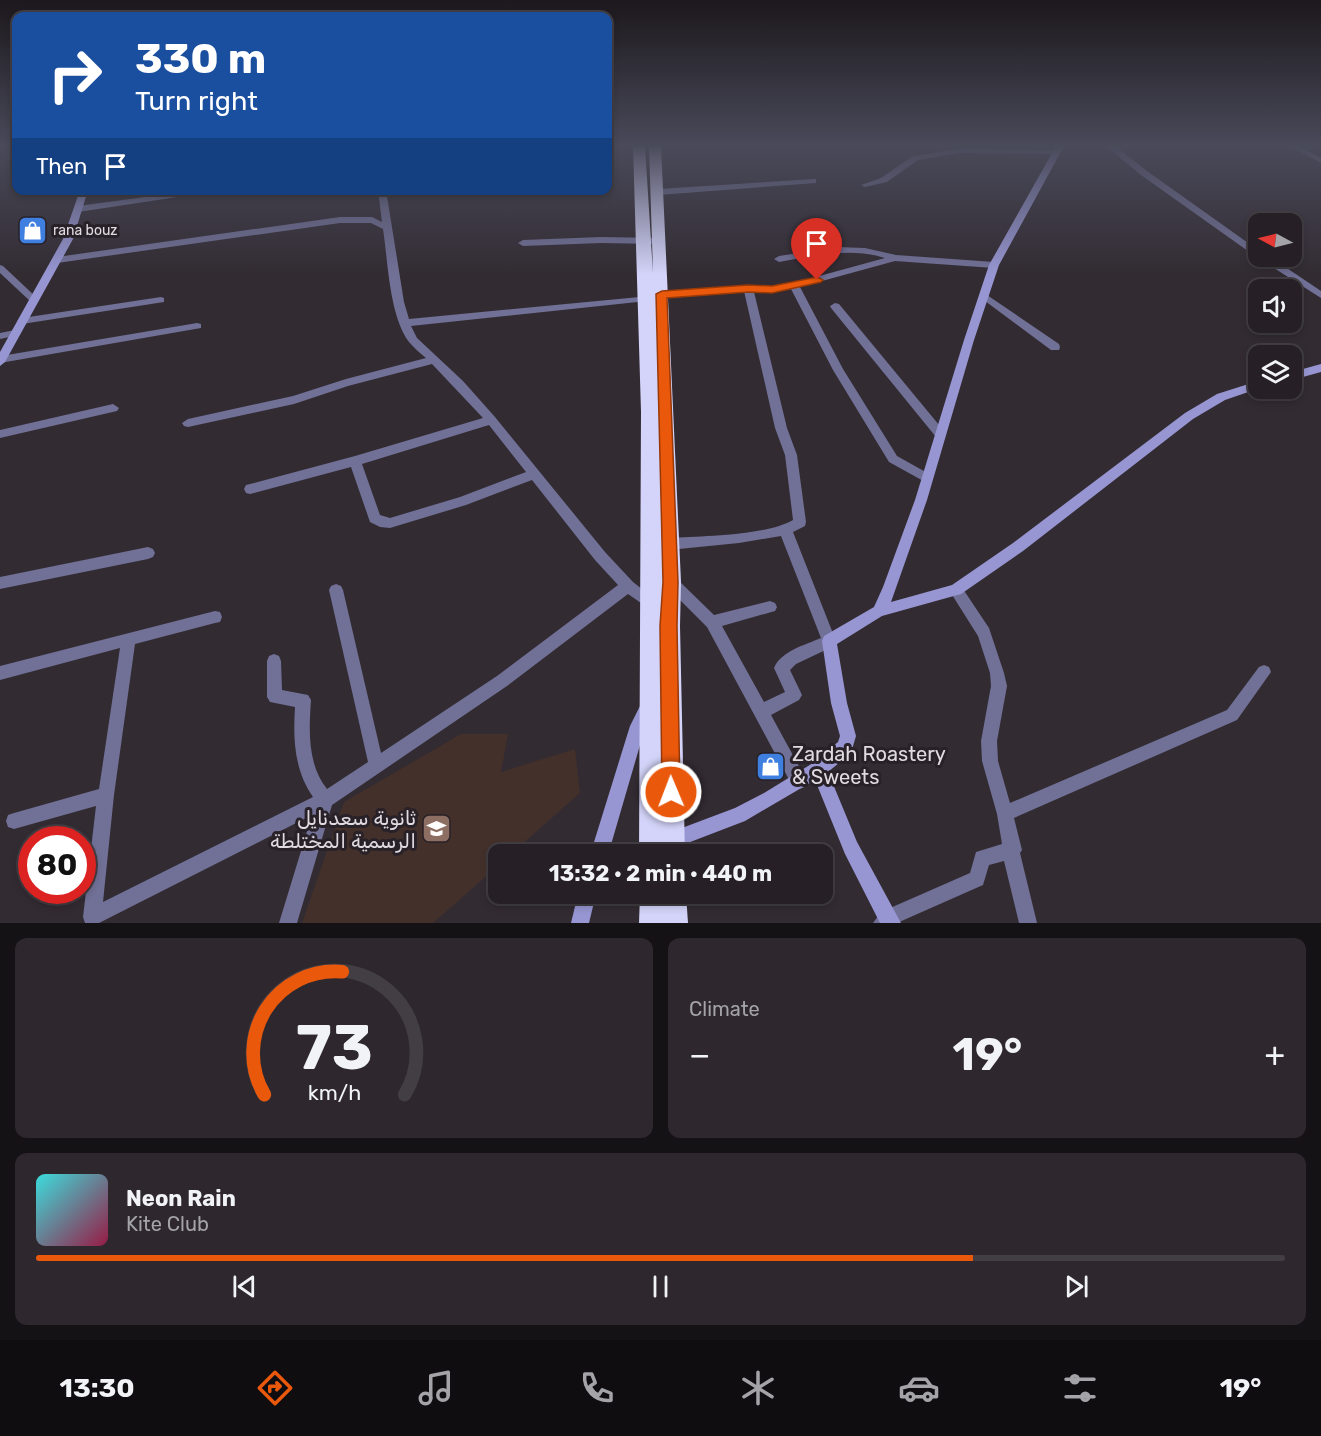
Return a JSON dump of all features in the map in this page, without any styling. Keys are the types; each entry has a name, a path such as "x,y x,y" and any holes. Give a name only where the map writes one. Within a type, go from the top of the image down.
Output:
{"highway":[{"path":"645,189 653,241"},
{"path":"657,192 653,241 654,296 672,844"},
{"path":"652,844 653,695 669,544 654,296"},
{"path":"653,904 653,923"},
{"path":"674,904 674,923"}],"street":[{"path":"657,192 699,189"},
{"path":"879,611 906,543 994,265 1036,189"},
{"path":"1167,189 1248,247"},
{"path":"0,361 68,239 82,195"},
{"path":"78,209 183,195"},
{"path":"383,195 399,302 413,340 492,420 600,556 628,586 664,594 712,622 799,781"},
{"path":"57,260 340,220 372,220 389,228"},
{"path":"523,243 653,241"},
{"path":"779,260 855,248 895,258 994,265"},
{"path":"405,323 654,296 748,288 772,290 895,258"},
{"path":"1278,267 1321,295"},
{"path":"0,268 34,300"},
{"path":"794,285 838,370 893,459 927,478"},
{"path":"669,544 744,537 785,529 800,522 790,455 781,428 748,288"},
{"path":"984,296 1055,347"},
{"path":"22,321 160,300"},
{"path":"835,306 940,434"},
{"path":"0,361 197,326"},
{"path":"0,336 15,333"},
{"path":"188,423 294,400 346,383 434,360"},
{"path":"1302,373 1321,368"},
{"path":"760,712 794,694 781,668 791,659 829,641 879,611 956,590 1018,547 1189,416 1221,397 1248,388"},
{"path":"0,434 113,408"},
{"path":"250,489 355,461 492,420"},
{"path":"355,461 375,518 385,523 462,501 534,474"},
{"path":"678,844 739,815 819,769 848,741 839,704 829,641 785,529"},
{"path":"0,584 148,553"},
{"path":"129,639 106,795 92,917 325,800 502,681 628,586"},
{"path":"336,590 376,764"},
{"path":"956,590 984,633 997,673 999,686 989,741 990,761 1005,814 1016,878 1028,923"},
{"path":"712,622 770,607"},
{"path":"0,673 215,617"},
{"path":"274,661 275,697 303,700 300,744 314,788 325,800"},
{"path":"1005,814 1232,715 1264,672"},
{"path":"602,844 638,726 653,695"},
{"path":"819,769 851,848 887,921 977,879 982,858 1012,850"},
{"path":"14,821 106,795"},
{"path":"288,923 325,800"},
{"path":"580,923 585,904"}],"shaded area":[{"name":"ثانوية سعدنايل الرسمية المختلطة","path":"461,734 508,734 501,772 575,749 580,793 522,844 488,844 488,875 433,923 302,923 344,802"}],"place":[{"name":"rana bouz","path":"32,230"},
{"name":"Zardah Roastery & Sweets","path":"771,766"},
{"name":"ثانوية سعدنايل الرسمية المختلطة","path":"437,829"}],"route":[{"path":"671,792 670,582 662,294 748,288 772,290 817,280"}]}
